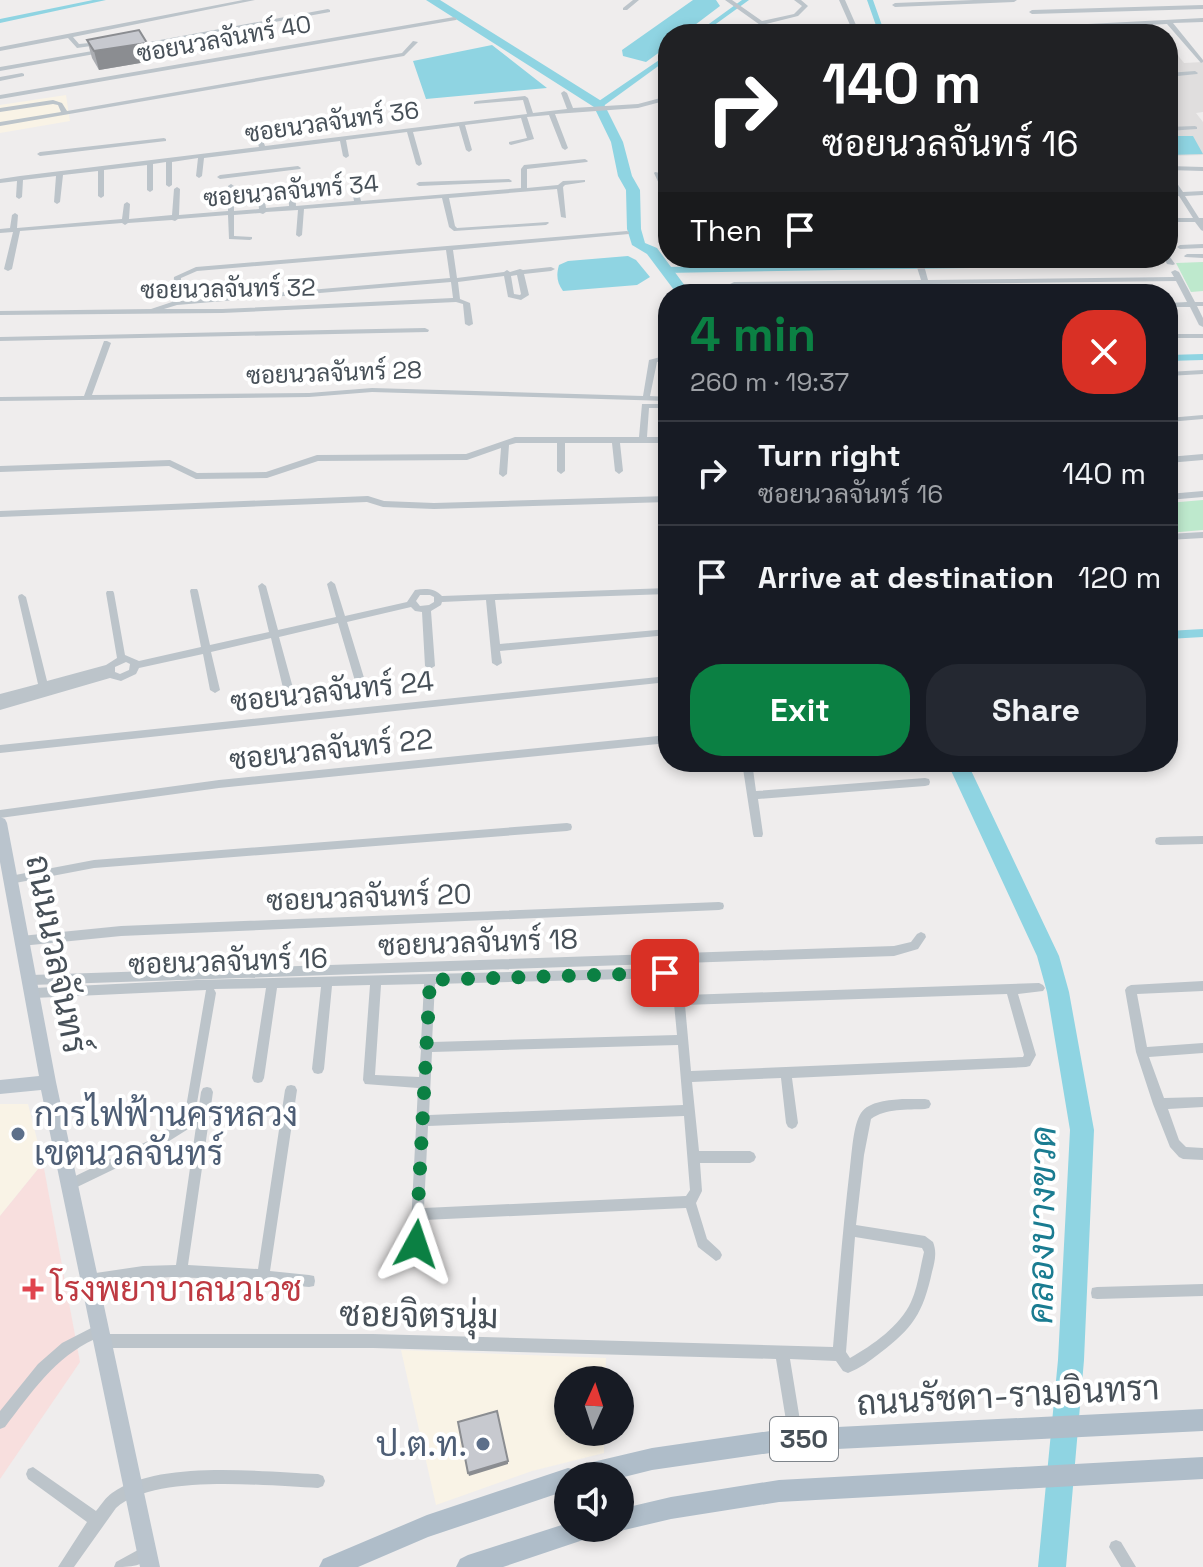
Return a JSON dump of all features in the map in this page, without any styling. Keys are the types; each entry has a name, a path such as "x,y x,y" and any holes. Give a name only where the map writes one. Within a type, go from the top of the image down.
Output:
{"main road":[{"name":"ถนนนวลจันทร์","path":"0,823 48,1082 148,1559"},
{"path":"0,1087 48,1082"},
{"name":"ถนนรัชดา-รามอินทรา","path":"634,1463 796,1439 1203,1420"},
{"name":"350","path":"634,1517 779,1491 1203,1468"},
{"path":"331,1567 427,1526 554,1484"},
{"path":"468,1567 554,1539"}],"street":[{"path":"0,49 252,0"},
{"path":"132,46 327,9 319,0"},
{"path":"625,9 636,0"},
{"path":"730,1 762,23 796,15 805,8 797,0"},
{"path":"842,0 853,24"},
{"path":"895,5 1014,0"},
{"path":"1027,0 1038,24"},
{"path":"1121,0 1127,9"},
{"path":"1032,12 1203,7"},
{"name":"ซอยนวลจันทร์ 40","path":"0,97 454,19"},
{"path":"398,20 406,29"},
{"path":"1141,24 1203,20"},
{"path":"1178,33 1201,61"},
{"path":"69,35 77,46 98,43"},
{"path":"0,124 404,54 415,42"},
{"path":"0,69 118,48"},
{"path":"1178,75 1191,74 1194,83"},
{"path":"0,79 22,75"},
{"path":"564,93 571,110"},
{"path":"476,103 524,95 531,139 511,143"},
{"name":"ซอยนวลจันทร์ 36","path":"0,181 551,112 638,106 658,101"},
{"path":"0,110 56,102 65,113"},
{"path":"551,112 565,148"},
{"path":"461,123 469,150"},
{"path":"1178,129 1195,128"},
{"path":"256,129 263,149"},
{"path":"409,129 419,164"},
{"path":"40,154 164,140"},
{"path":"343,140 346,156"},
{"path":"130,144 131,165"},
{"path":"79,149 82,171"},
{"path":"253,151 256,173"},
{"path":"199,176 201,157"},
{"path":"169,161 175,219"},
{"path":"524,190 526,166 585,161"},
{"path":"150,163 150,190"},
{"path":"101,168 101,196"},
{"path":"220,177 298,168"},
{"path":"1178,171 1203,169"},
{"path":"57,202 60,173"},
{"path":"417,173 420,198"},
{"path":"291,176 299,235"},
{"path":"19,197 20,178"},
{"path":"419,184 509,181"},
{"name":"ซอยนวลจันทร์ 34","path":"0,231 560,187 563,183 583,181"},
{"path":"485,182 487,193"},
{"path":"354,185 358,204"},
{"path":"231,186 231,238 250,238"},
{"path":"560,187 564,217"},
{"path":"1178,189 1203,229"},
{"path":"260,191 263,212"},
{"path":"1180,194 1203,193"},
{"path":"445,196 452,227 456,230 546,223"},
{"path":"125,223 127,204"},
{"path":"8,269 15,215"},
{"path":"1178,220 1200,220"},
{"path":"176,303 178,277 196,269 627,233"},
{"path":"1180,247 1203,246"},
{"path":"449,248 457,300 466,303 469,324"},
{"path":"1187,256 1203,256"},
{"path":"921,268 926,284"},
{"path":"734,284 925,280 1173,268 1203,325"},
{"path":"154,310 176,303 281,296 551,269"},
{"path":"507,272 511,295 521,298 525,295 520,271"},
{"path":"281,296 280,304 285,308"},
{"name":"ซอยนวลจันทร์ 32","path":"0,313 285,308 457,300"},
{"path":"1178,305 1203,304"},
{"path":"0,339 425,330"},
{"path":"1178,336 1203,336"},
{"path":"87,398 107,343"},
{"path":"646,398 653,360 658,359"},
{"path":"1178,373 1203,372"},
{"name":"ซอยนวลจันทร์ 28","path":"0,399 424,390 658,399"},
{"path":"643,440 645,406 658,406"},
{"path":"1178,419 1203,417"},
{"path":"0,469 170,463 196,476 267,475 317,458 467,457 505,443 658,440"},
{"path":"561,441 561,471"},
{"path":"616,441 619,471"},
{"path":"503,474 505,443"},
{"path":"1178,459 1203,457"},
{"path":"1178,496 1203,494"},
{"path":"0,514 368,499 383,504 434,506 658,499"},
{"path":"1178,536 1203,535"},
{"path":"331,584 360,681"},
{"path":"262,586 288,688"},
{"path":"194,591 215,690"},
{"path":"412,604 414,595 423,591 432,592 439,599 658,591"},
{"path":"0,706 110,671 121,658 110,593"},
{"path":"22,597 43,685"},
{"path":"490,597 497,663"},
{"path":"136,665 412,604 426,610 435,606 439,599"},
{"path":"426,610 430,666"},
{"path":"496,648 658,633"},
{"path":"121,658 130,659 136,665"},
{"path":"0,698 110,671 125,677 133,672 136,665"},
{"name":"ซอยนวลจันทร์ 24","path":"0,749 658,680"},
{"name":"ซอยนวลจันทร์ 22","path":"0,814 219,784 658,740"},
{"path":"749,772 758,834"},
{"path":"752,795 925,782"},
{"path":"10,880 109,863 567,827"},
{"path":"1160,841 1203,840"},
{"name":"ซอยนวลจันทร์ 20","path":"21,941 121,931 719,906"},
{"name":"ซอยนวลจันทร์ 18","path":"32,987 894,951 914,946 921,937"},
{"path":"521,965 521,978"},
{"name":"ซอยนวลจันทร์ 16","path":"32,987 671,973 679,1000"},
{"path":"416,1244 430,980"},
{"path":"376,981 369,1080 424,1083"},
{"path":"318,1069 327,982"},
{"path":"258,1078 272,984"},
{"path":"1203,986 1131,990 1142,1052 1178,1149 1188,1155 1203,1154"},
{"path":"716,1255 702,1243 690,1202 696,1191 679,1000 1039,988"},
{"path":"686,1077 1026,1062 1030,1055 1011,989"},
{"path":"69,1185 154,1144 189,1122 210,993"},
{"path":"425,1047 682,1040"},
{"path":"1142,1052 1203,1048"},
{"path":"786,1072 792,1123"},
{"path":"263,1276 291,1090"},
{"path":"181,1272 207,1092"},
{"path":"1159,1104 1203,1102"},
{"path":"839,1354 862,1123 868,1113 878,1109 925,1104"},
{"path":"422,1121 690,1110"},
{"path":"693,1157 750,1157"},
{"path":"419,1214 690,1202"},
{"name":"ซอยจิตรนุ่ม","path":"100,1336 839,1354 844,1364 853,1365 909,1322 919,1303 930,1252 925,1242 851,1230"},
{"path":"89,1280 136,1271 309,1281"},
{"path":"1097,1293 1203,1290"},
{"path":"0,1422 42,1368 66,1345 100,1336"},
{"path":"782,1352 796,1439"},
{"path":"33,1474 99,1522"},
{"path":"65,1567 117,1497 135,1490 171,1478 318,1481"},
{"path":"1116,1547 1129,1567"},
{"path":"121,1567 148,1559"}],"shaded area":[{"path":"1178,56 1184,63 1203,62 1203,112 1196,113 1203,122 1203,155 1178,156"},
{"path":"66,95 70,121 0,133 0,105"},
{"name":"การไฟฟ้านครหลวง เขตนวลจันทร์","path":"0,1104 28,1104 43,1163 0,1216"},
{"name":"โรงพยาบาลนวเวช","path":"43,1163 80,1362 0,1479 0,1216"},
{"path":"401,1350 606,1358 606,1366 554,1366 554,1446 604,1446 604,1453 568,1462 554,1462 554,1466 436,1505"}],"green space":[{"path":"1203,262 1203,291 1191,292 1178,263"},
{"path":"1203,500 1203,530 1178,532 1178,502"}],"water":[{"path":"693,0 716,0 720,6 696,24 659,24"},
{"path":"658,25 658,53 646,62 623,56 622,50"},
{"path":"492,45 547,88 426,99 413,61"},
{"path":"1178,136 1193,136 1203,154 1178,155"},
{"path":"628,256 636,260 650,277 637,285 563,291 559,285 559,265 568,261"}],"building":[{"path":"139,30 147,43 94,51 87,40"},
{"name":"ป.ต.ท.","path":"497,1411 508,1461 468,1473 458,1422"}],"waterway":[{"path":"0,21 103,0"},
{"name":"คลองบางขวด","path":"432,0 599,105 617,142 625,176 633,190 634,229 639,245 652,251 658,259"},
{"path":"712,24 746,0"},
{"path":"870,0 878,24"},
{"path":"599,105 658,63"},
{"name":"คลองบางขวด","path":"665,268 677,284"},
{"path":"664,270 771,268"},
{"path":"1178,358 1203,357"},
{"path":"1178,634 1203,633"},
{"name":"คลองบางขวด","path":"962,772 1048,956 1058,992 1082,1130 1071,1360 1052,1567"}],"place":[{"name":"การไฟฟ้านครหลวง เขตนวลจันทร์","path":"18,1134"},
{"name":"โรงพยาบาลนวเวช","path":"33,1289"},
{"name":"ป.ต.ท.","path":"483,1444"}],"route":[{"path":"416,1244 430,980 665,973"}]}
